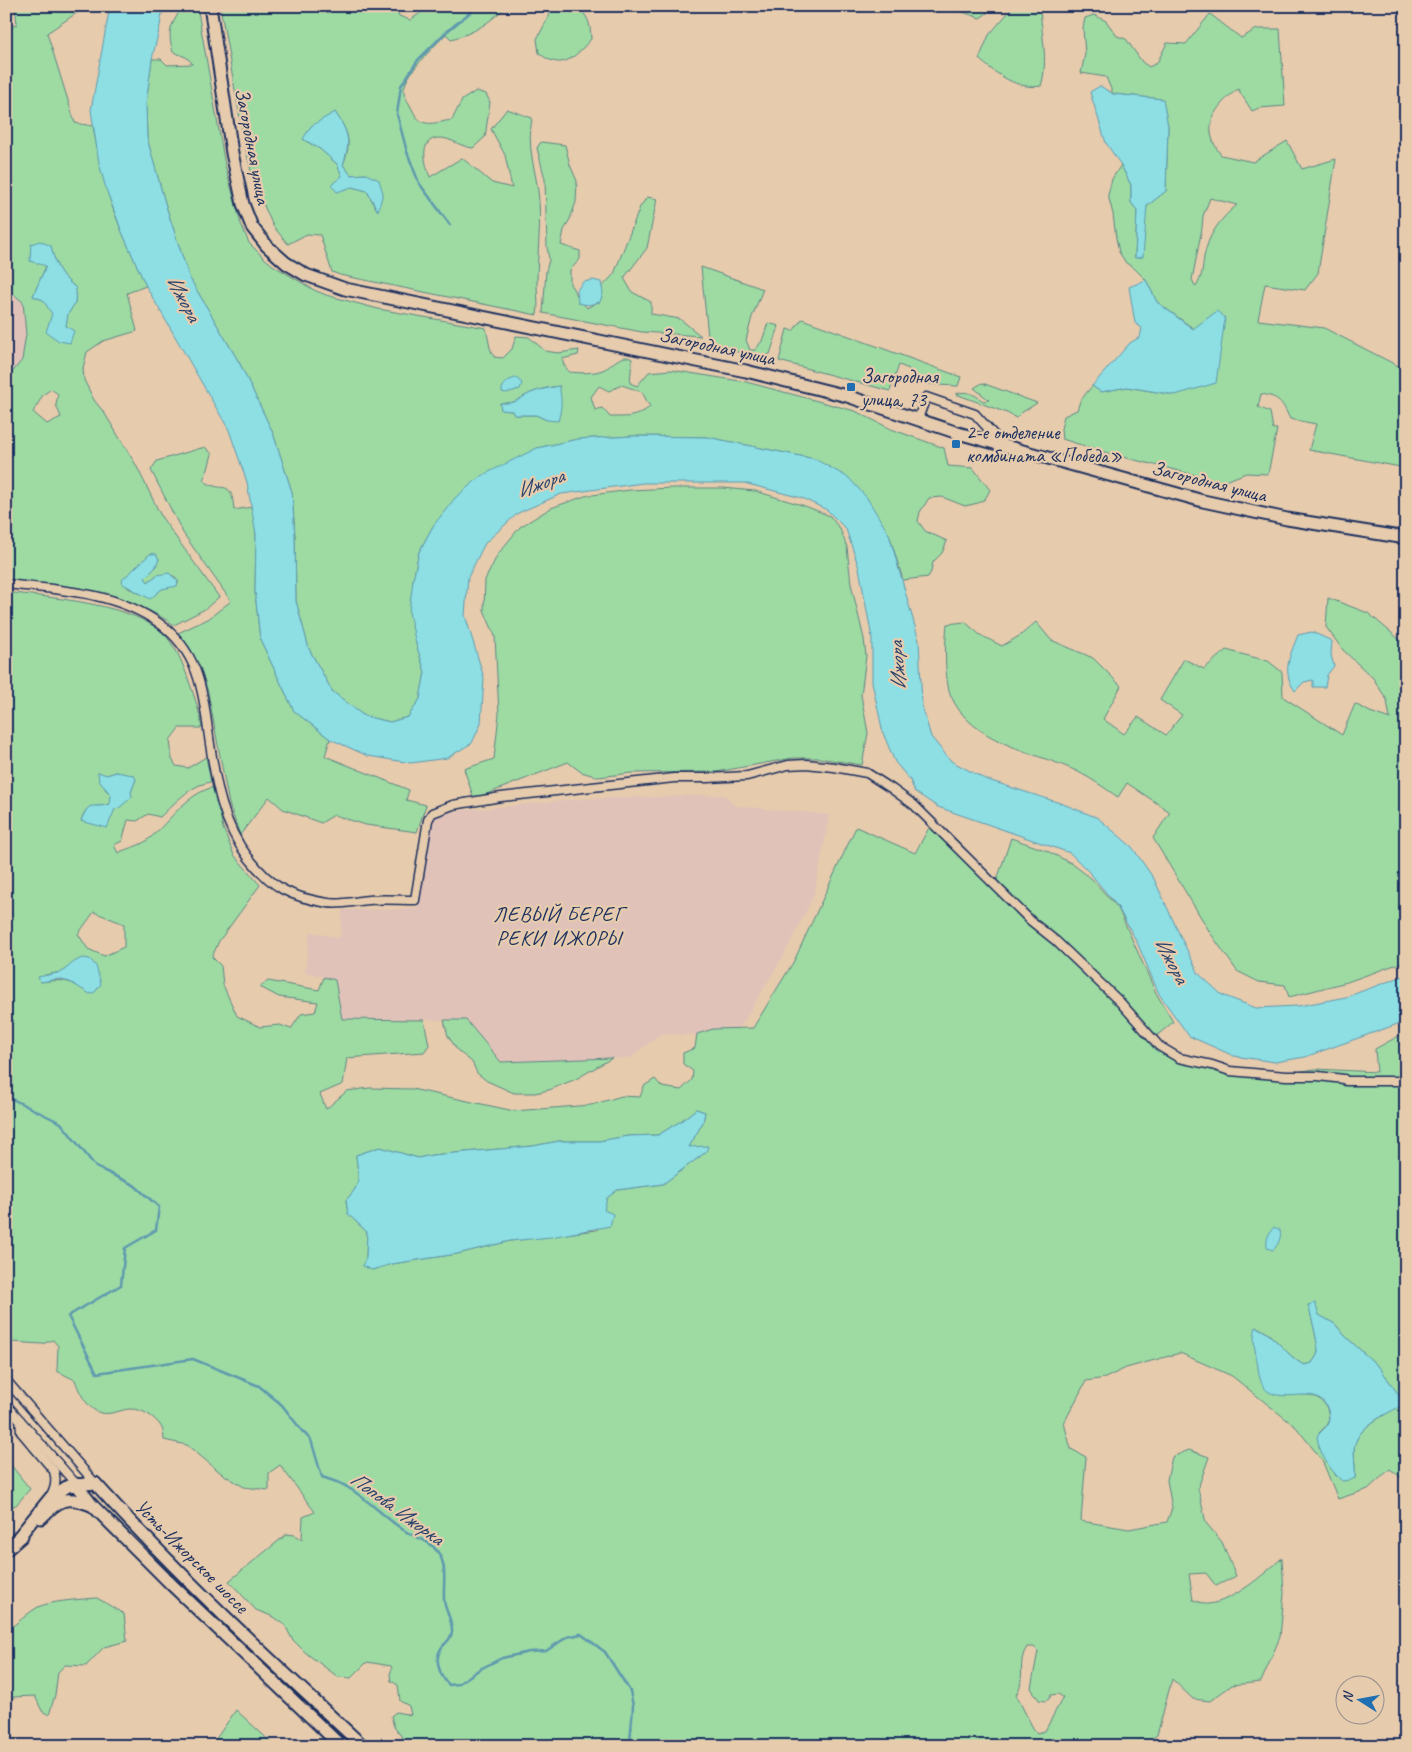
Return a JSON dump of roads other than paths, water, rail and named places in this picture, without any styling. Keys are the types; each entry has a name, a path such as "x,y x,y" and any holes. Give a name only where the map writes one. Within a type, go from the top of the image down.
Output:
{"main road":[{"name":"Загородная улица","path":"210,6 225,110 243,204 252,227 260,238 276,255 296,270 345,288 746,371 847,396 958,433 1203,501 1287,519 1406,538"},
{"path":"17,1539 50,1497 68,1486 95,1483"},
{"name":"Усть-Ижорское шоссе","path":"95,1483 170,1564 363,1746"},
{"name":"Усть-Ижорское шоссе","path":"76,1484 93,1506 210,1623 341,1746"},
{"path":"6,1550 60,1501 74,1499 93,1506"}],"street":[{"path":"918,419 926,397 975,414 1003,445"},
{"path":"6,584 80,593 113,600 139,611 158,623 176,639 191,659 204,695 217,785 232,831 244,851 269,881 280,889 295,895 331,904 372,900 415,900 428,820 432,813 453,805 501,797 674,778 747,776 788,765 806,764 834,767 867,773 892,788 914,805 1031,921 1056,941 1120,1002 1159,1046 1179,1058 1230,1071 1286,1076 1318,1076 1346,1080 1406,1081"},
{"name":"Усть-Ижорское шоссе","path":"6,1380 95,1483"},
{"name":"Усть-Ижорское шоссе","path":"6,1404 76,1484"},
{"name":"Усть-Ижорское шоссе","path":"20,1420 21,1432 54,1471 56,1485 50,1497"}],"water":[{"name":"Ижора","path":"110,6 163,6 152,59 146,104 147,138 165,203 189,277 240,364 273,433 292,492 296,601 309,649 332,691 364,716 390,722 408,717 420,699 425,672 409,612 419,552 433,526 455,498 481,476 537,448 578,439 632,436 707,437 815,459 849,478 867,498 889,534 919,641 922,706 931,737 951,761 985,779 1063,804 1098,818 1132,847 1154,879 1199,974 1222,995 1256,1008 1299,1006 1346,997 1406,975 1406,1021 1305,1057 1275,1062 1234,1056 1189,1036 1159,994 1137,942 1117,906 1090,873 1070,853 938,807 915,792 910,780 895,762 883,733 872,682 872,638 859,568 846,529 827,510 802,498 744,483 643,483 561,494 518,513 485,543 468,577 465,615 484,678 481,723 472,743 447,758 411,763 368,756 330,739 294,711 260,639 255,592 256,534 247,482 229,430 146,286 122,232 106,189 99,163 91,110"},
{"path":"1100,86 1113,94 1163,99 1168,126 1166,191 1147,206 1143,257 1135,258 1137,211 1131,202 1131,185 1121,165 1106,143 1090,92"},
{"path":"335,112 346,132 348,143 343,165 351,175 366,174 379,180 383,193 378,211 367,191 352,187 337,192 331,185 342,176 337,164 320,149 303,139 311,126"},
{"path":"40,241 51,246 59,270 76,288 75,303 68,314 66,326 74,331 70,343 59,341 46,332 52,314 43,300 33,296 46,266 30,261 31,244"},
{"path":"593,280 601,282 603,293 600,302 588,305 578,303 577,290 583,282"},
{"path":"1146,280 1157,302 1193,329 1217,311 1225,318 1216,383 1175,395 1127,387 1101,392 1092,386 1130,343 1140,337 1142,328 1135,323 1129,287"},
{"path":"516,378 522,383 520,389 506,393 502,392 506,383"},
{"path":"559,386 561,404 558,421 547,420 536,415 514,415 512,411 501,410 500,403 514,402 534,392"},
{"path":"150,554 156,554 159,559 155,568 145,578 148,582 157,575 169,573 178,581 177,586 162,589 150,599 123,584 122,580"},
{"path":"1312,632 1332,641 1331,655 1334,666 1327,675 1325,687 1313,687 1313,680 1304,682 1295,691 1288,677 1288,663 1298,635"},
{"path":"98,772 107,775 116,772 133,775 136,779 131,792 132,797 115,809 107,828 81,821 89,807 110,804 111,795 99,781"},
{"path":"82,958 90,959 96,966 101,984 95,992 90,994 70,982 58,979 41,982 38,977 62,972"},
{"path":"696,1109 705,1112 703,1122 689,1147 708,1146 706,1152 663,1184 617,1190 607,1198 604,1210 613,1214 610,1226 551,1237 510,1241 457,1254 392,1264 372,1270 362,1266 366,1258 367,1232 348,1214 346,1200 357,1184 356,1155 380,1147 418,1158 432,1155 533,1146 559,1141 599,1141 628,1136 658,1135"},
{"path":"1274,1227 1280,1230 1280,1235 1278,1243 1273,1250 1267,1248 1267,1242 1269,1234"},
{"path":"1315,1303 1319,1315 1335,1324 1345,1336 1380,1368 1405,1404 1373,1422 1360,1434 1354,1450 1355,1478 1351,1480 1342,1481 1337,1476 1325,1460 1320,1449 1317,1436 1326,1426 1329,1419 1328,1410 1324,1402 1318,1397 1310,1395 1285,1396 1269,1392 1263,1386 1259,1374 1254,1344 1256,1327 1269,1335 1304,1365 1312,1363 1318,1349 1308,1305"}],"waterway":[{"path":"450,225 419,183 407,152 397,114 401,86 418,60 445,33 478,6"},
{"name":"Попова Ижорка","path":"6,1096 61,1123 96,1167 134,1185 159,1207 156,1230 125,1248 121,1285 68,1316 97,1373 193,1359 259,1386 282,1405 311,1440 322,1477 355,1492 398,1526 434,1547 437,1551 443,1562 444,1603 452,1632 439,1652 438,1662 440,1672 449,1685 458,1684 480,1669 502,1658 529,1652 546,1651 567,1637 581,1634 605,1652 630,1691 633,1706 630,1742 632,1746"}],"place":[{"name":"Загородная улица, 73","path":"851,387"},
{"name":"2-е отделение комбината «Победа»","path":"956,444"}],"district":[{"name":"ЛЕВЫЙ БЕРЕГ РЕКИ ИЖОРЫ","path":"559,926"}]}
